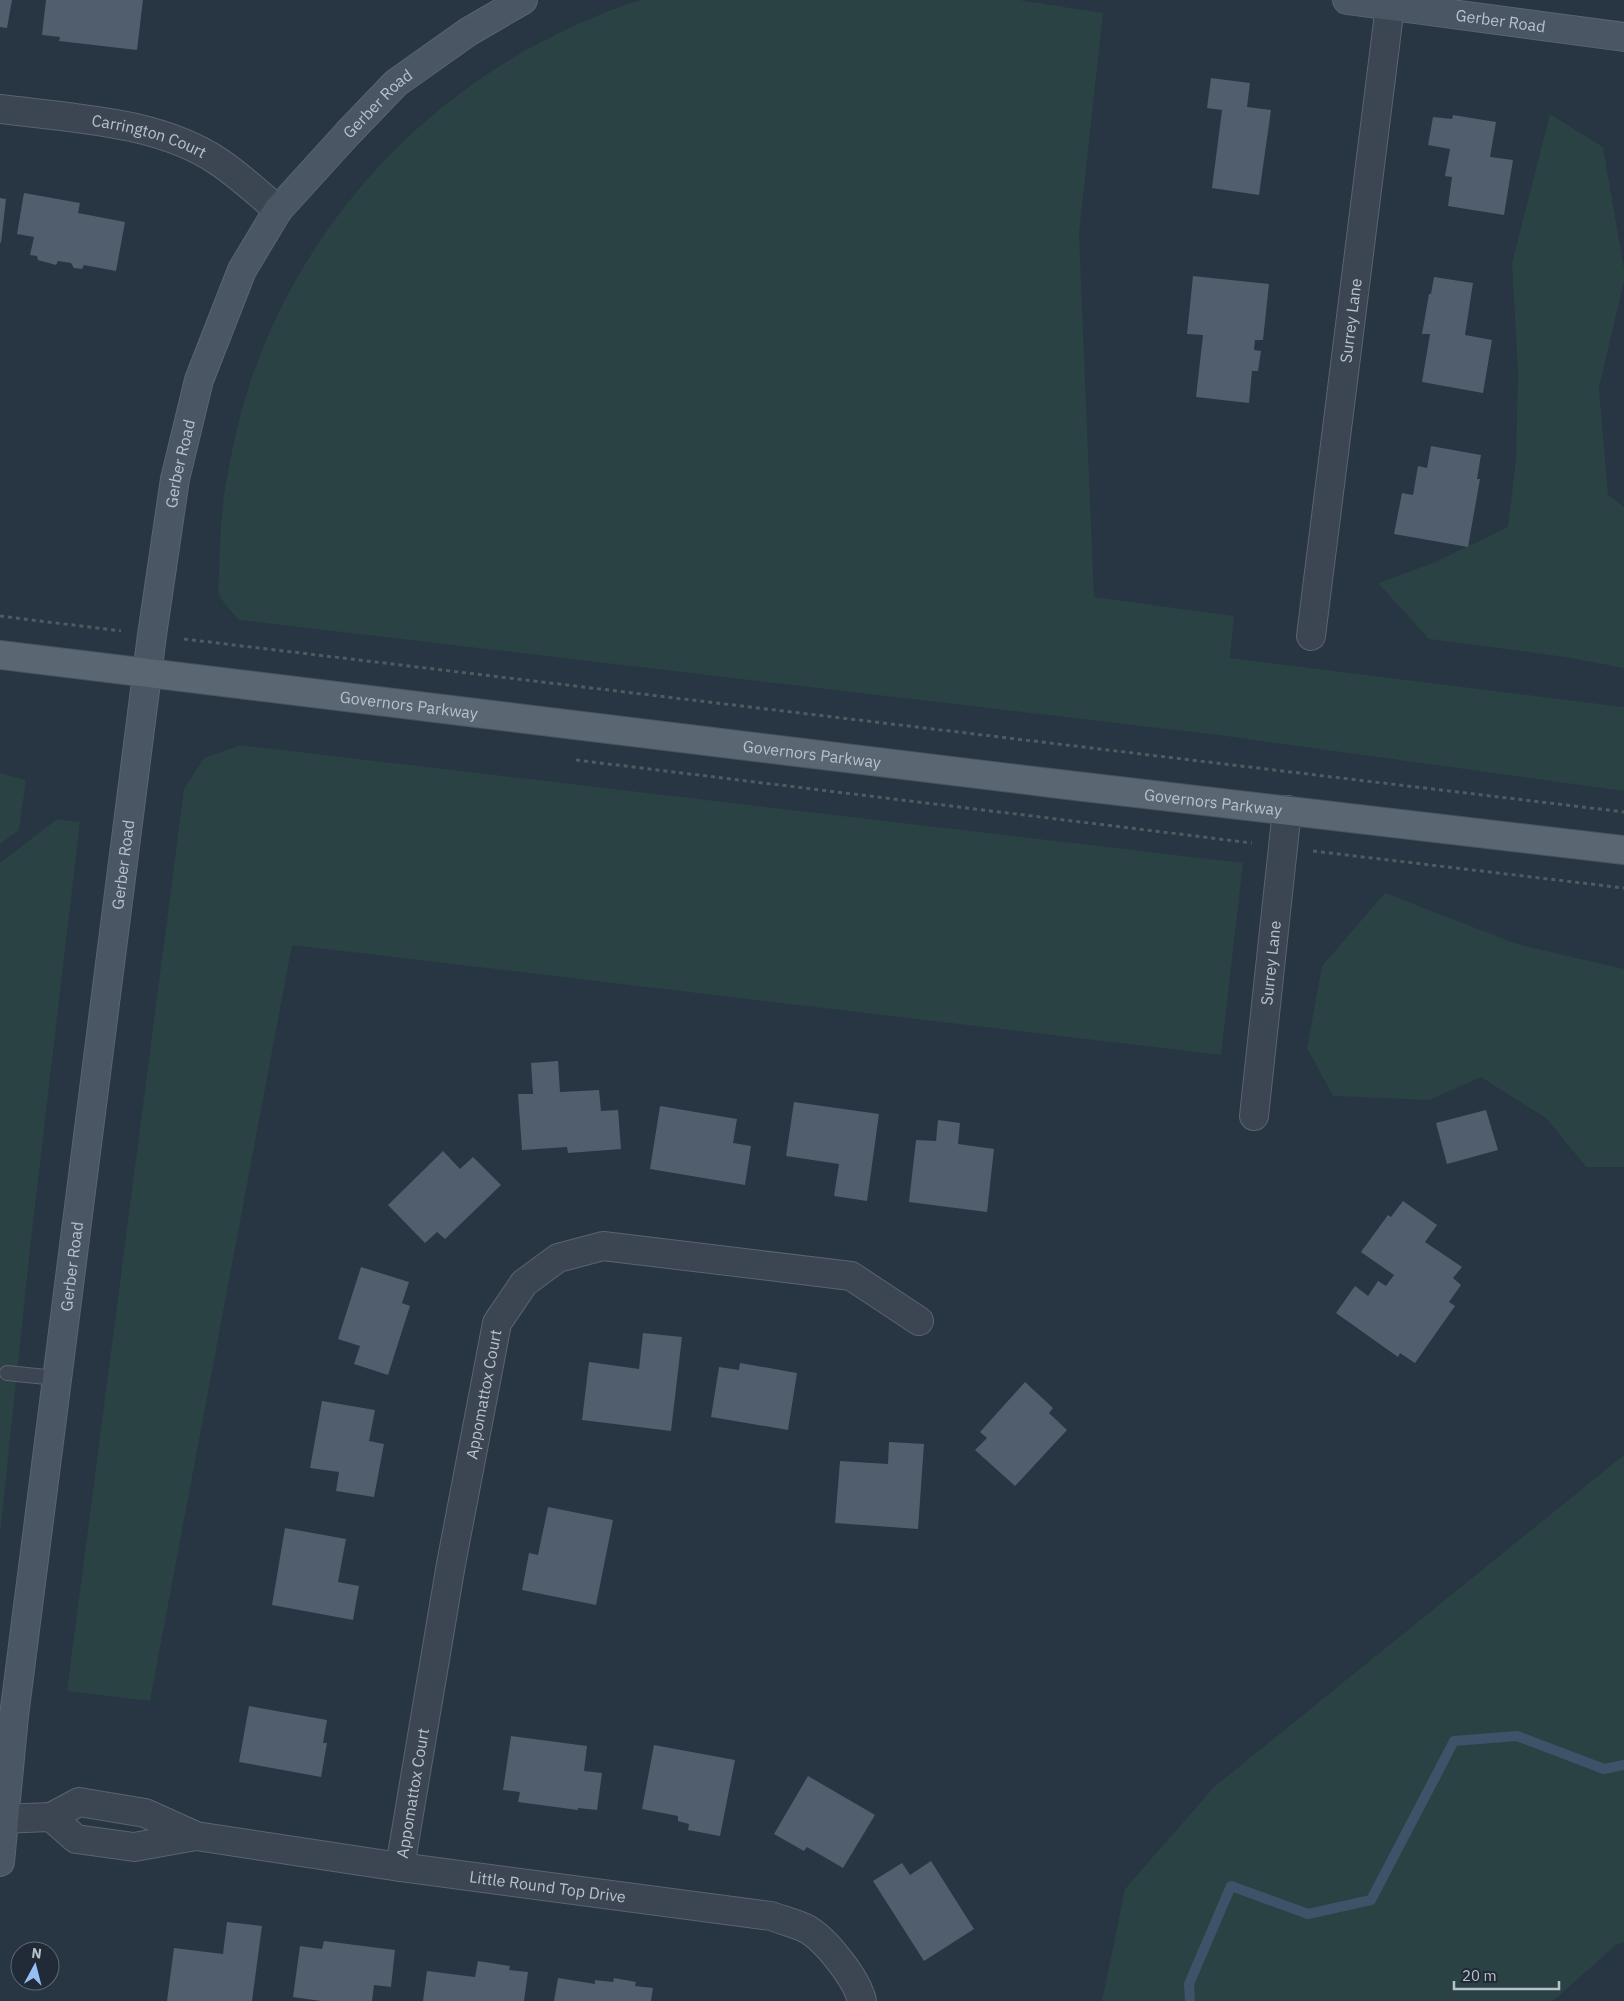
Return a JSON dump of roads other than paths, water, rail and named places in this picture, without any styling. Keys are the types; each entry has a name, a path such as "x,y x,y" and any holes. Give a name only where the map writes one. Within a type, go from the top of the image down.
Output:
{"main road":[{"name":"Governors Parkway","path":"0,655 1624,850"}],"street":[{"name":"Gerber Road","path":"0,1862 2,1819 14,1716 152,635 175,479 199,380 242,270 278,210 396,83 468,32 523,0"},
{"name":"Gerber Road","path":"1347,0 1624,37"},
{"name":"Surrey Lane","path":"1311,636 1390,6"},
{"name":"Carrington Court","path":"0,109 124,125 172,138 219,162 278,210"},
{"name":"Surrey Lane","path":"1254,1116 1287,810"},
{"name":"Appomattox Court","path":"400,1867 451,1564 497,1324 524,1283 558,1258 603,1246 850,1276 919,1321"},
{"name":"Little Round Top Drive","path":"2,1819 51,1817 79,1802 145,1813 196,1836 400,1867 772,1916 807,1929 836,1955 859,1988 862,2001"},
{"name":"Little Round Top Drive","path":"51,1817 76,1840 134,1846 196,1836"}],"lane":[{"path":"7,1373 56,1378"}],"waterway":[{"path":"1190,2001 1189,1984 1231,1886 1308,1914 1371,1900 1454,1741 1517,1736 1604,1769 1624,1765"}]}
